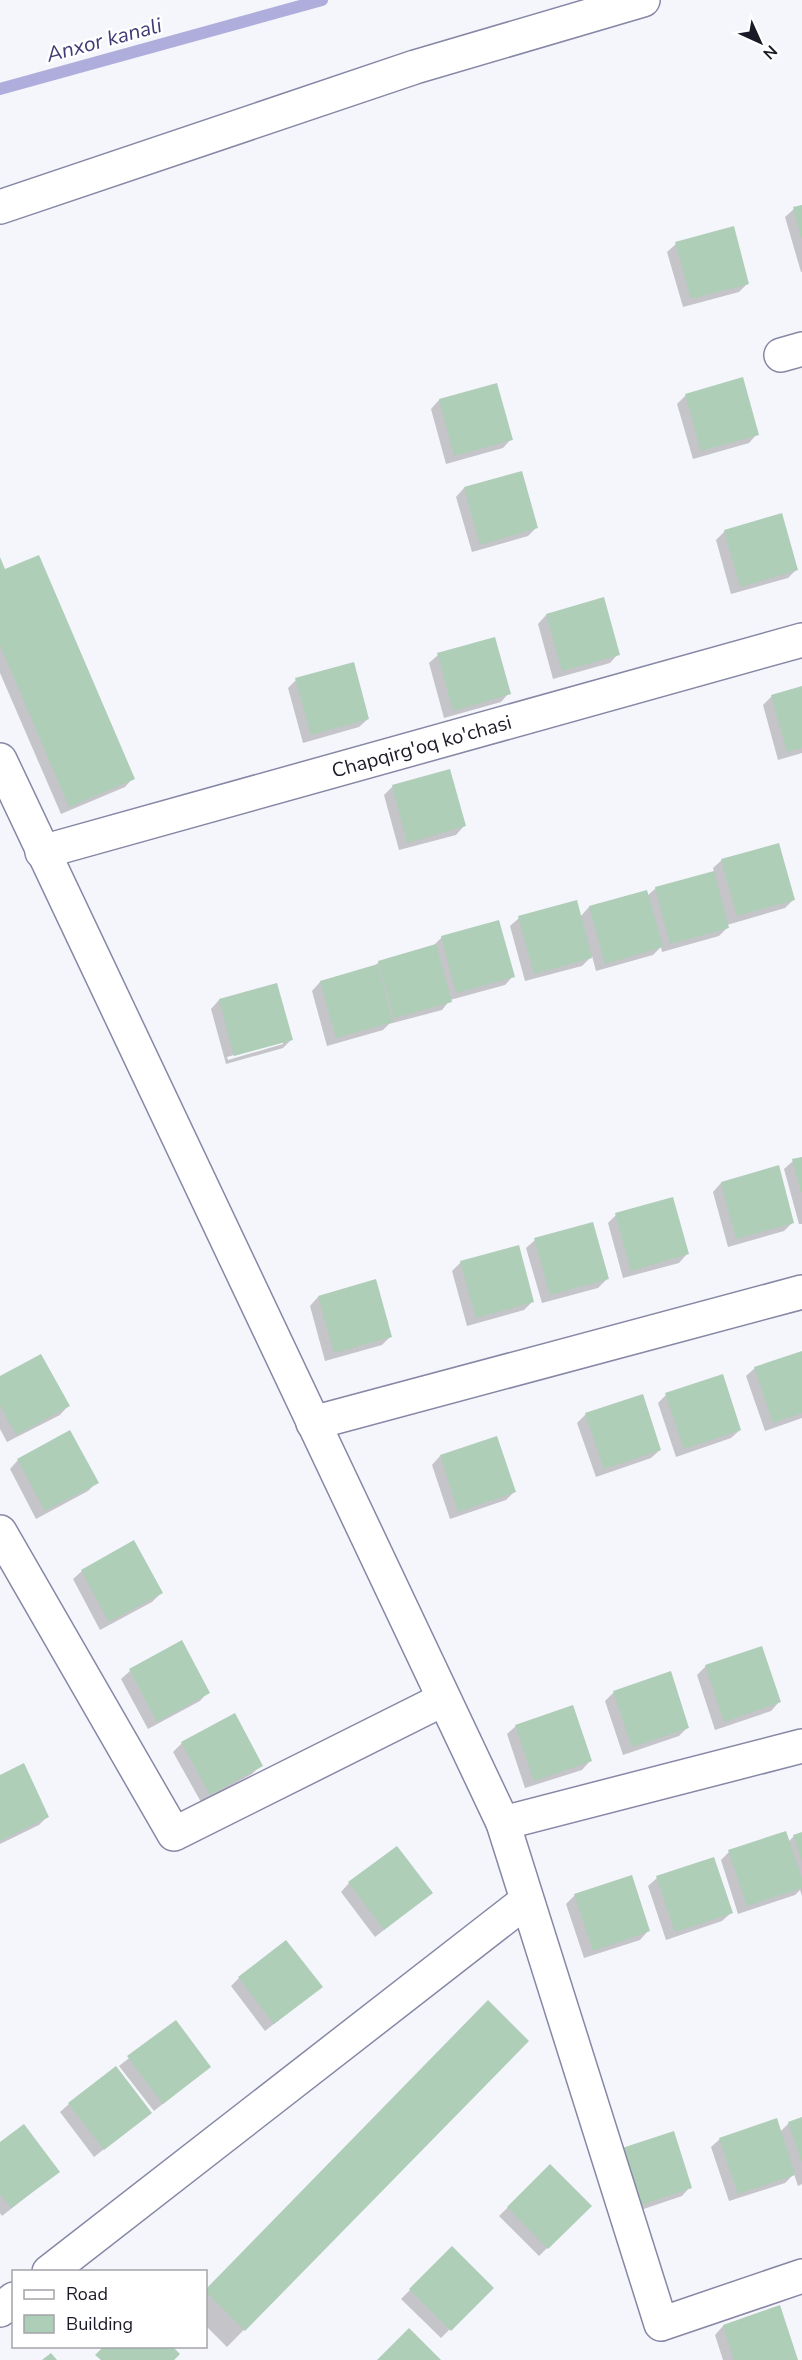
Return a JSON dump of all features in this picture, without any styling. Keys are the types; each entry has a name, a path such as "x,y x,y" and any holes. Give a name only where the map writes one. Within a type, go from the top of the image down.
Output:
{"street":[{"path":"0,207 415,67 643,0"},
{"name":"Chapqirg'oq ko'chasi","path":"42,852 802,640"},
{"path":"0,760 503,1823 525,1901 661,2324 802,2276"},
{"path":"313,1423 802,1292"},
{"path":"0,1532 174,1834 444,1699"},
{"path":"503,1823 802,1746"},
{"path":"50,2270 525,1901"},
{"path":"0,2310 12,2301"}],"building":[{"path":"802,205 802,237 801,237 793,207"},
{"path":"734,226 749,284 691,299 675,242"},
{"path":"743,377 759,435 701,451 685,394"},
{"path":"497,383 513,440 454,456 439,399"},
{"path":"522,471 538,528 480,545 464,487"},
{"path":"782,513 798,570 740,587 724,530"},
{"path":"39,555 135,779 69,807 0,645 0,557 5,569"},
{"path":"604,597 620,655 562,671 546,614"},
{"path":"495,637 511,694 453,711 437,653"},
{"path":"354,662 369,719 311,735 295,678"},
{"path":"802,686 802,748 787,752 771,695"},
{"path":"450,769 466,826 407,843 392,785"},
{"path":"779,843 795,900 737,916 721,859"},
{"path":"714,871 729,928 670,944 655,887"},
{"path":"647,890 663,947 605,964 589,906"},
{"path":"577,900 592,958 534,974 518,916"},
{"path":"499,920 515,977 456,993 441,936"},
{"path":"436,944 452,1002 394,1018 378,961"},
{"path":"378,964 393,1022 336,1038 320,981"},
{"path":"277,983 293,1040 234,1056 219,999"},
{"path":"802,1157 802,1192 801,1192 792,1159"},
{"path":"779,1165 794,1223 736,1239 721,1182"},
{"path":"673,1197 689,1254 631,1271 615,1213"},
{"path":"593,1222 609,1279 550,1295 534,1238"},
{"path":"519,1245 534,1302 476,1318 460,1261"},
{"path":"376,1279 392,1337 334,1353 318,1296"},
{"path":"802,1351 802,1413 773,1423 754,1367"},
{"path":"41,1354 70,1406 16,1435 0,1405 0,1376"},
{"path":"723,1374 741,1430 684,1449 665,1393"},
{"path":"643,1394 661,1450 604,1469 585,1413"},
{"path":"70,1430 99,1483 45,1511 17,1459"},
{"path":"497,1436 516,1492 458,1512 440,1455"},
{"path":"134,1540 163,1593 109,1622 81,1570"},
{"path":"182,1640 210,1693 157,1722 129,1669"},
{"path":"762,1646 781,1702 724,1722 705,1665"},
{"path":"671,1671 689,1728 632,1747 613,1691"},
{"path":"573,1705 592,1761 534,1781 515,1725"},
{"path":"235,1713 263,1766 210,1795 181,1742"},
{"path":"24,1763 49,1817 0,1841 0,1775"},
{"path":"786,1831 802,1878 802,1888 747,1906 728,1850"},
{"path":"802,1832 802,1861 793,1835"},
{"path":"397,1846 433,1893 384,1930 348,1882"},
{"path":"714,1857 733,1913 675,1932 656,1876"},
{"path":"632,1875 650,1931 593,1951 574,1894"},
{"path":"286,1940 323,1987 274,2024 238,1977"},
{"path":"488,2000 529,2041 245,2331 207,2293 207,2288"},
{"path":"176,2020 211,2067 163,2104 127,2056"},
{"path":"116,2066 152,2113 104,2150 68,2103"},
{"path":"802,2117 802,2162 788,2122"},
{"path":"777,2118 795,2175 738,2194 719,2138"},
{"path":"24,2124 60,2172 11,2208 0,2194 0,2142"},
{"path":"674,2131 692,2188 635,2207 616,2150"},
{"path":"550,2164 592,2206 548,2249 507,2207"},
{"path":"452,2246 494,2288 451,2331 409,2289"},
{"path":"780,2305 798,2360 734,2360 723,2325"},
{"path":"409,2328 441,2360 377,2360"},
{"path":"102,2348 174,2348 180,2354 174,2360 101,2360 95,2355"},
{"path":"51,2353 57,2360 42,2360"}],"waterway":[{"name":"Anxor kanali","path":"0,89 322,0"}]}
